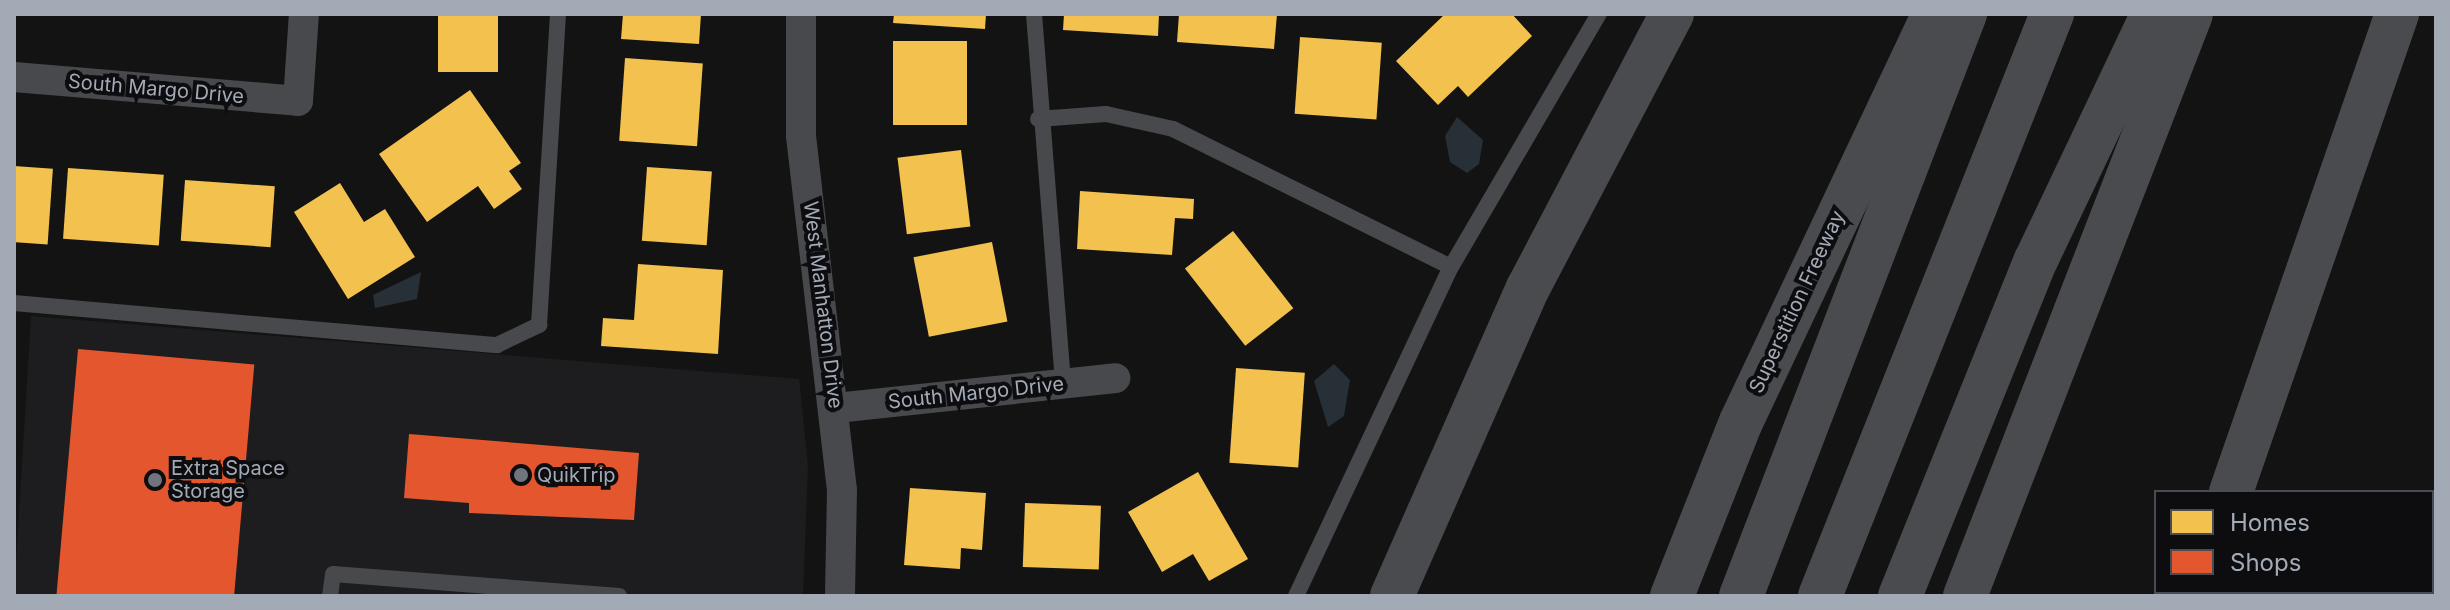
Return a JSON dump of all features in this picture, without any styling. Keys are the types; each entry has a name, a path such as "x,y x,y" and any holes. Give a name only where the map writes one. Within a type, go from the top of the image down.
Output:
{"highway":[{"path":"1392,596 1528,288 1672,14"},
{"name":"Superstition Freeway","path":"1672,596 1741,422 1934,14"},
{"path":"1741,596 1965,14"},
{"path":"1820,596 2052,14"},
{"path":"1900,596 2036,260 2153,14"},
{"path":"1965,596 2191,14"},
{"path":"2232,490 2397,14"}],"street":[{"name":"South Margo Drive","path":"14,77 298,101 304,14"},
{"name":"West Manhatton Drive","path":"801,14 801,136 836,408 845,540 840,596"},
{"name":"South Margo Drive","path":"836,408 1115,378"}],"lane":[{"path":"14,303 497,345 539,325 558,14"},
{"path":"1034,14 1038,119 1063,384"},
{"path":"1296,596 1451,267 1599,14"},
{"path":"1038,119 1106,114 1173,129 1451,267"},
{"path":"330,596 333,574 438,589 619,596"}],"shaded area":[{"path":"1457,117 1483,140 1479,164 1467,173 1450,162 1445,136"},
{"path":"421,272 417,299 375,308 373,295"},
{"path":"31,316 799,379 808,465 803,596 14,596"},
{"path":"1334,364 1350,380 1344,416 1328,427 1314,381"}],"building: Homes":[{"path":"438,14 498,14 498,72 438,72"},
{"path":"623,14 701,14 699,44 621,39"},
{"path":"894,14 986,14 985,29 893,23"},
{"path":"1064,14 1159,14 1158,36 1063,30"},
{"path":"1179,14 1277,14 1274,49 1177,42"},
{"path":"1445,14 1512,14 1532,36 1468,97 1458,86 1438,105 1396,61"},
{"path":"1300,37 1382,43 1376,120 1295,114"},
{"path":"893,41 967,41 967,125 893,125"},
{"path":"625,58 703,63 697,146 619,141"},
{"path":"470,90 521,163 509,171 522,189 494,209 478,186 427,222 379,154"},
{"path":"961,150 970,226 907,234 897,158"},
{"path":"14,166 53,169 48,245 14,242"},
{"path":"647,167 712,172 707,245 642,241"},
{"path":"68,168 164,175 159,246 63,239"},
{"path":"185,180 275,186 271,247 181,241"},
{"path":"340,183 364,222 385,209 415,257 348,299 294,212"},
{"path":"1080,191 1194,199 1193,219 1175,218 1172,255 1077,249"},
{"path":"1233,231 1293,308 1245,346 1185,269"},
{"path":"992,242 1007,322 929,337 913,257"},
{"path":"638,264 723,270 718,354 601,346 603,318 634,320"},
{"path":"1236,368 1305,373 1298,468 1229,463"},
{"path":"1198,472 1248,559 1209,581 1193,554 1162,572 1128,512"},
{"path":"910,488 986,493 982,550 961,548 960,569 904,565"},
{"path":"1025,503 1101,506 1099,570 1023,567"}],"building: Shops":[{"name":"Extra Space Storage","path":"78,349 254,364 234,596 56,596"},
{"name":"QuikTrip","path":"409,434 639,453 634,520 469,513 469,503 404,498"}],"place":[{"name":"QuikTrip","path":"521,475"},
{"name":"Extra Space Storage","path":"155,480"}]}
